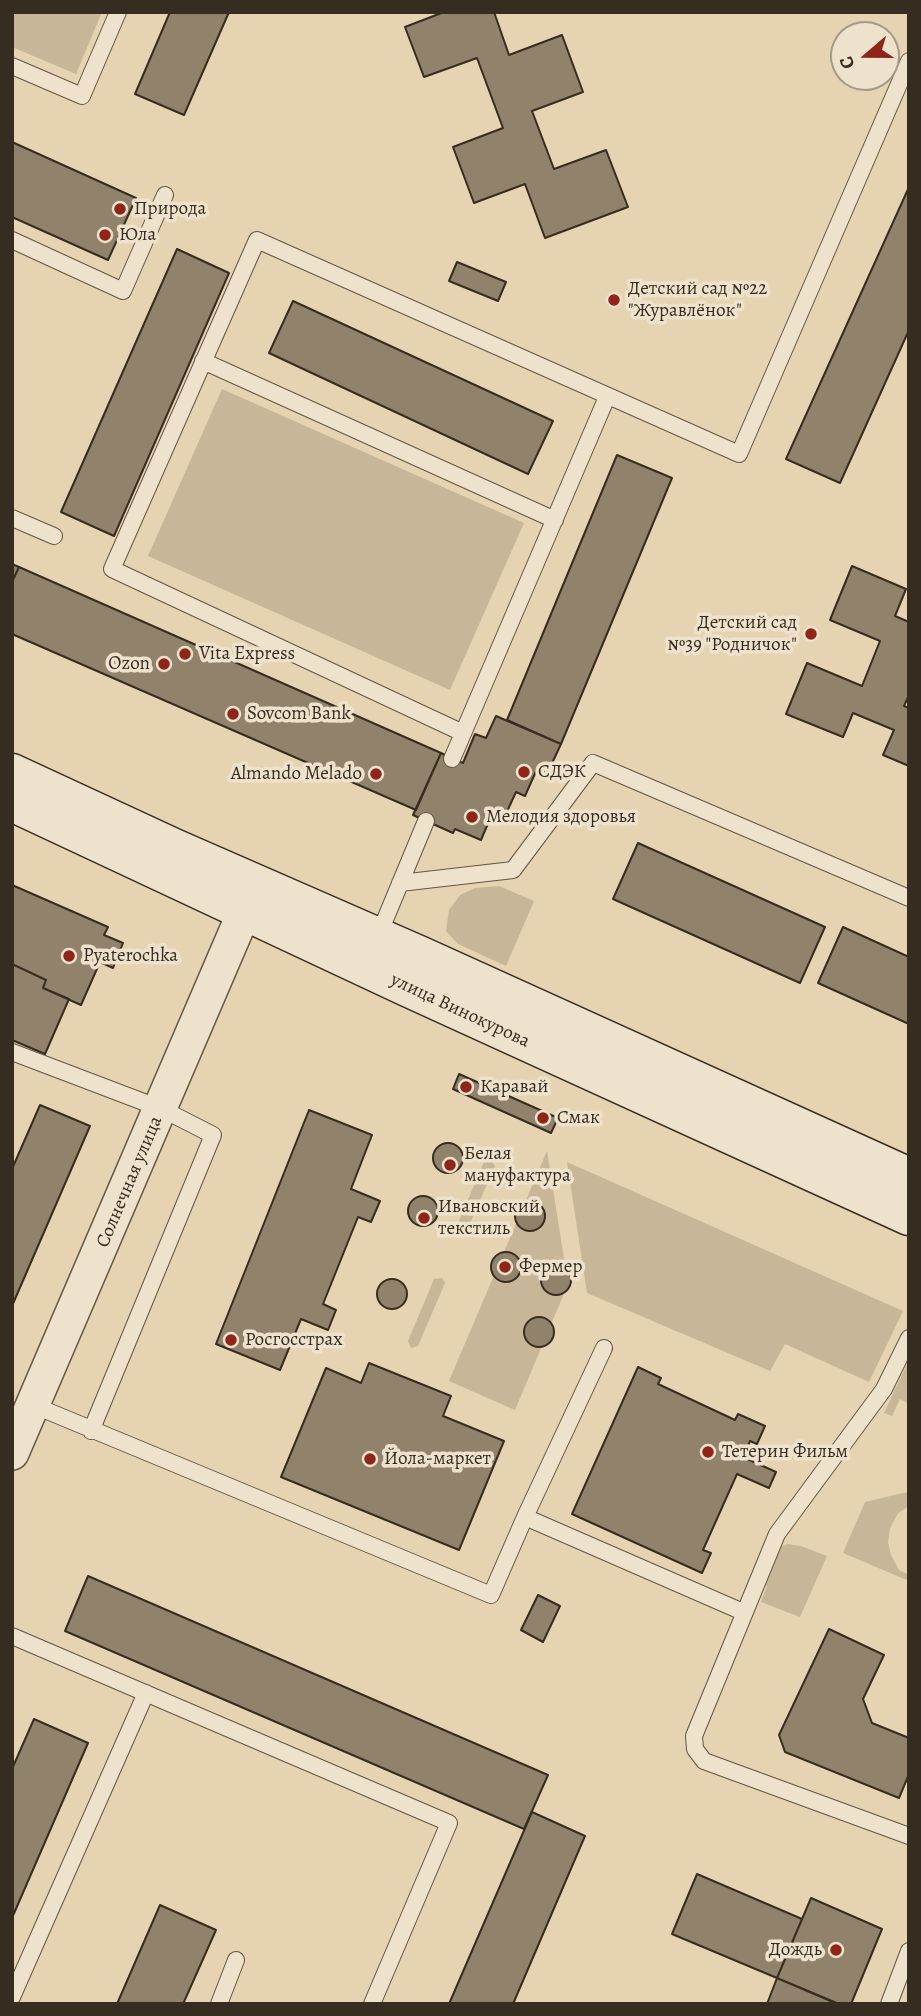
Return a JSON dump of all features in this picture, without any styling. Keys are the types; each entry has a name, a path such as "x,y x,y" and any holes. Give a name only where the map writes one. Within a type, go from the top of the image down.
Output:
{"main road":[{"name":"улица Винокурова","path":"12,773 251,897 909,1216"},
{"name":"улица Винокурова","path":"12,802 251,897"},
{"name":"улица Винокурова","path":"371,953 909,1177"}],"street":[{"name":"Солнечная улица","path":"12,1453 251,897"}],"lane":[{"path":"12,66 82,96 118,12"},
{"path":"463,733 112,569 257,240 738,454 909,61"},
{"path":"12,240 123,291 165,195"},
{"path":"203,361 555,520"},
{"path":"452,758 607,397"},
{"path":"12,518 54,536"},
{"path":"400,883 513,870 593,762 909,898"},
{"path":"371,953 426,821"},
{"path":"12,1052 162,1109 213,1135 91,1431"},
{"path":"909,1338 884,1389 777,1534 694,1736 695,1749 704,1761 909,1836"},
{"path":"33,1405 491,1595 604,1348"},
{"path":"525,1517 743,1612"},
{"path":"12,1636 449,1823 372,2004"},
{"path":"12,1997 146,1693"},
{"path":"889,2004 909,1951"},
{"path":"219,2004 236,1960"}],"shaded area":[{"path":"12,12 102,12 76,74 12,47"},
{"path":"222,389 524,523 450,690 148,556"},
{"path":"499,886 534,901 506,966 458,944 446,931 449,910 460,895 475,888"},
{"path":"547,1151 568,1284 515,1410 449,1381"},
{"path":"491,1161 495,1166 468,1228 461,1231 458,1223 484,1162"},
{"path":"567,1162 903,1311 869,1382 785,1344 770,1371 587,1293"},
{"path":"442,1278 445,1283 418,1346 411,1348 408,1341 434,1279"},
{"path":"909,1360 909,1404 900,1399 892,1416 884,1413"},
{"path":"907,1492 909,1506 898,1513 890,1528 888,1542 899,1570 909,1575 909,1581 843,1553 865,1502"},
{"path":"787,1544 801,1546 827,1556 800,1617 761,1602 767,1586 760,1583 773,1550"}],"building":[{"path":"170,12 229,12 184,115 135,94"},
{"path":"444,12 494,12 509,55 562,35 583,92 532,111 554,169 606,150 628,207 545,238 525,184 474,203 453,147 503,128 477,58 424,77 405,27"},
{"path":"12,142 136,198 108,260 12,217"},
{"path":"909,187 909,330 840,483 786,459"},
{"path":"177,249 229,273 114,536 61,512"},
{"path":"457,262 506,282 498,301 449,281"},
{"path":"293,301 553,421 528,474 269,353"},
{"path":"617,455 672,478 561,744 507,720"},
{"path":"12,564 19,567 12,582"},
{"path":"852,566 906,589 895,616 909,622 909,695 904,706 909,708 909,766 883,755 894,730 853,713 843,737 786,714 807,663 862,686 880,641 830,620"},
{"path":"19,567 441,753 416,810 12,634 12,582"},
{"path":"496,716 561,744 547,774 537,769 525,796 516,792 504,818 492,814 481,840 455,829 453,833 413,815 441,753 463,763 475,734 486,738"},
{"path":"638,843 825,927 800,983 613,899"},
{"path":"12,885 108,927 104,935 123,943 113,968 100,962 81,1005 43,988 46,980 12,964"},
{"path":"843,927 909,957 909,1024 818,983"},
{"path":"12,964 46,980 43,988 69,999 45,1054 12,1040"},
{"path":"459,1074 558,1118 551,1133 453,1089"},
{"path":"40,1105 90,1126 12,1306 12,1169"},
{"path":"309,1110 372,1135 351,1189 380,1201 371,1222 358,1217 323,1304 336,1310 328,1330 301,1319 280,1370 216,1344"},
{"path":"448,1143 459,1147 463,1158 459,1169 448,1173 437,1169 433,1158 437,1147"},
{"path":"423,1196 434,1200 438,1211 434,1222 423,1226 412,1222 408,1211 412,1200"},
{"path":"530,1201 541,1205 545,1216 541,1227 530,1231 519,1227 515,1216 519,1205"},
{"path":"506,1252 517,1256 521,1267 517,1278 506,1282 495,1278 491,1267 495,1256"},
{"path":"556,1265 567,1269 571,1280 567,1291 556,1295 545,1291 541,1280 545,1269"},
{"path":"392,1279 403,1283 407,1294 403,1305 392,1309 381,1305 377,1294 381,1283"},
{"path":"539,1317 550,1321 554,1332 550,1343 539,1347 528,1343 524,1332 528,1321"},
{"path":"369,1363 451,1396 443,1416 504,1441 459,1550 281,1477 326,1368 361,1383"},
{"path":"638,1367 661,1378 658,1384 735,1420 738,1414 765,1426 757,1444 750,1441 743,1457 776,1472 769,1488 737,1474 703,1550 711,1553 702,1573 572,1514"},
{"path":"88,1576 548,1775 524,1829 65,1631"},
{"path":"538,1595 560,1606 543,1642 521,1630"},
{"path":"829,1629 884,1655 863,1699 872,1723 909,1738 909,1774 899,1798 785,1752 779,1735"},
{"path":"34,1719 88,1743 12,1918 12,1769"},
{"path":"532,1812 585,1836 513,2004 449,2004"},
{"path":"697,1874 802,1919 777,1978 672,1934"},
{"path":"811,1898 882,1929 851,2004 839,2004 777,1978"},
{"path":"160,1905 216,1930 183,2004 117,2004"},
{"path":"777,1978 833,2002 833,2004 767,2004"}],"place":[{"name":"Природа","path":"120,209"},
{"name":"Юла","path":"105,235"},
{"name":"Детский сад №22 \"Журавлёнок\"","path":"614,300"},
{"name":"Детский сад №39 \"Родничок\"","path":"811,634"},
{"name":"Vita Express","path":"185,654"},
{"name":"Ozon","path":"164,664"},
{"name":"Sovcom Bank","path":"233,714"},
{"name":"СДЭК","path":"524,772"},
{"name":"Almando Melado","path":"376,774"},
{"name":"Мелодия здоровья","path":"472,817"},
{"name":"Pyaterochka","path":"69,956"},
{"name":"Каравай","path":"466,1087"},
{"name":"Смак","path":"543,1118"},
{"name":"Белая мануфактура","path":"450,1165"},
{"name":"Ивановский текстиль","path":"424,1218"},
{"name":"Фермер","path":"505,1267"},
{"name":"Росгосстрах","path":"231,1340"},
{"name":"Тетерин Фильм","path":"708,1452"},
{"name":"Йола-маркет","path":"370,1459"},
{"name":"Дождь","path":"836,1950"}]}
